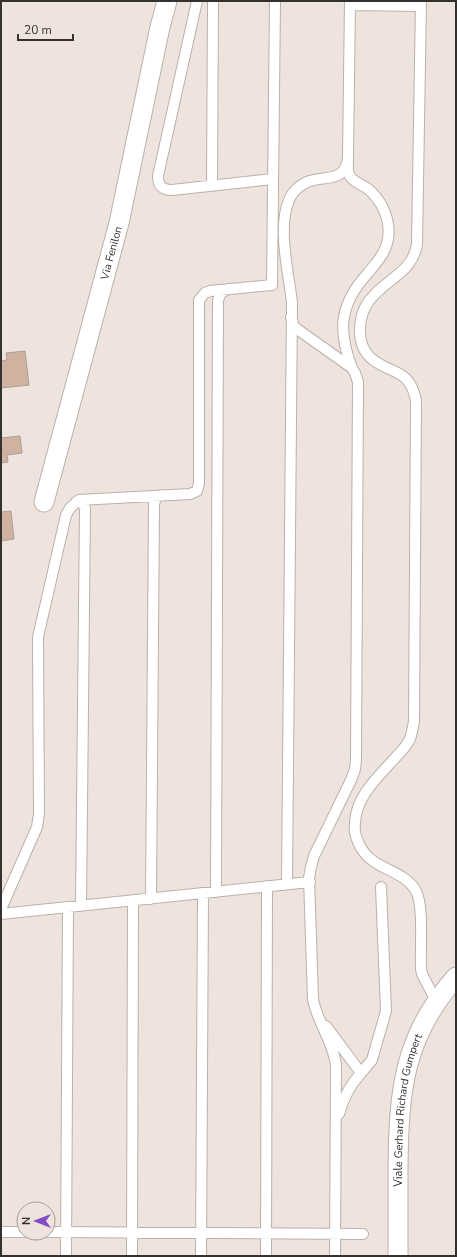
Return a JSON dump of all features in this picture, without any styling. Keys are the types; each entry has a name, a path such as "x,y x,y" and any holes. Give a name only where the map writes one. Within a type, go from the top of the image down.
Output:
{"street":[{"name":"Via Fenilon","path":"44,502 119,223 160,26 167,1"},
{"name":"Viale Gerhard Richard Gumpert","path":"398,1256 398,1132 400,1101 404,1076 410,1054 420,1030 436,1001 456,977"}],"lane":[{"path":"197,1 158,181 162,188 166,190 273,179"},
{"path":"212,185 213,1"},
{"path":"272,285 274,1"},
{"path":"335,1256 335,1058 317,1013 313,998 310,867 351,780 355,769 356,759 358,382 344,345 343,325 349,297 360,281 383,254 386,248 389,231 382,205 373,193 351,178 348,168 350,3 421,4 416,253 409,265 372,297 363,311 360,328 362,342 367,353 371,358 406,378 414,391 416,400 414,721 412,731 404,748 369,787 363,796 354,824 357,841 366,856 372,861 407,880 416,892 420,906 421,969 436,1001"},
{"path":"287,884 291,317 290,283 284,243 284,224 288,202 293,193 306,183 339,175 346,165 348,158"},
{"path":"1,909 37,827 39,814 38,637 66,515 70,508 79,500 190,494 197,491 199,300 205,293 210,291 290,283"},
{"path":"216,892 218,300 221,293 228,289"},
{"path":"291,317 294,326 297,329 352,368"},
{"path":"151,898 154,504 156,498 161,495"},
{"path":"76,502 82,502 85,508 81,906"},
{"path":"1,914 310,882"},
{"path":"266,1256 267,886"},
{"path":"336,1128 339,1112 348,1091 372,1060 386,1011 381,887"},
{"path":"201,1256 203,893"},
{"path":"132,1256 133,900"},
{"path":"66,1256 68,907"},
{"path":"317,1013 361,1073"},
{"path":"1,1232 16,1232"},
{"path":"56,1232 363,1234"}],"building":[{"path":"25,351 29,385 1,388 1,361 7,360 6,353"},
{"path":"20,436 22,453 7,455 8,462 1,463 1,438"},
{"path":"11,511 14,539 1,541 1,512"}]}
